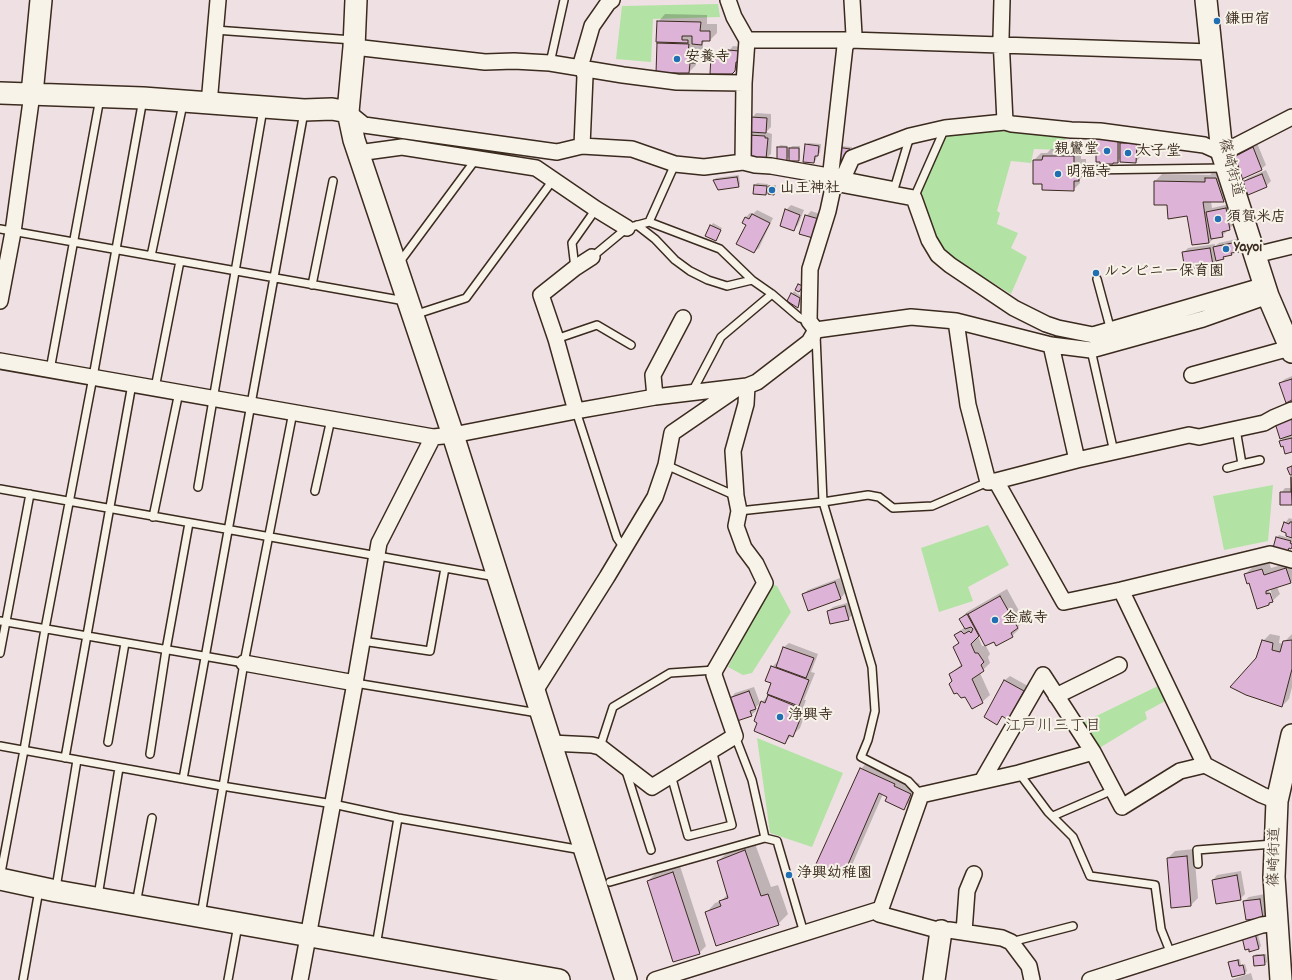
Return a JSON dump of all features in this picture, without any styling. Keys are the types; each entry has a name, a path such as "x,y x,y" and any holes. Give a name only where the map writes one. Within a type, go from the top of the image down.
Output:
{"street":[{"path":"0,301 6,230 32,94 41,0"},
{"path":"209,104 218,0"},
{"path":"356,0 355,44 348,112 354,140 453,435 626,980"},
{"path":"582,146 584,76 581,64 592,26 608,3 612,0"},
{"path":"728,0 734,17 747,40 744,84 743,162"},
{"path":"837,178 831,171 845,46 854,35 852,0"},
{"path":"1002,0 1001,46 1005,122"},
{"name":"篠崎街道","path":"1206,0 1224,160 1255,255 1261,292 1291,350"},
{"path":"747,40 850,40 1211,52"},
{"path":"355,44 485,62 514,61 550,63 583,70 677,82 744,84"},
{"path":"0,93 143,98 304,110 332,109 348,112 364,125 557,152 582,146 632,149 675,164 704,167 743,162 837,178 914,198 928,240 938,254 950,265 1014,308 1046,324 1093,335 1261,292"},
{"path":"0,361 433,437 453,435 576,410 655,397 742,387 757,382 809,342 812,326 810,269 837,178 852,158 910,136 945,128 1005,122 1071,130 1100,131 1204,144 1224,160 1292,117"},
{"path":"358,153 402,147 536,168 596,210 632,227"},
{"path":"1255,255 1292,246"},
{"path":"576,410 542,295 575,268 592,257"},
{"path":"812,326 911,317 956,321 1051,345 1091,350 1204,319 1261,292"},
{"path":"655,397 654,375 683,318"},
{"path":"956,321 968,405 992,482 1064,602 1121,590 1270,554 1292,560"},
{"path":"1051,345 1077,460"},
{"path":"1192,375 1291,350"},
{"path":"535,691 607,577 655,497 666,465 672,433 742,387"},
{"path":"551,743 592,745 600,748 652,787 735,736 714,675 764,583 756,564 744,548 736,526 739,511 736,496 733,451 746,404 742,387"},
{"path":"992,482 1077,460 1189,435 1199,437 1236,430 1264,423 1292,410"},
{"path":"300,980 355,683 379,543 433,437"},
{"path":"1121,590 1205,765 1262,795 1276,800"},
{"path":"244,663 355,683"},
{"path":"1056,696 1119,665"},
{"path":"982,782 1043,675 1093,752 1122,807 1180,771 1205,765"},
{"name":"篠崎街道","path":"1281,980 1274,877 1276,800 1292,735"},
{"path":"1032,980 1029,966 1011,942 1002,938 964,932 950,930 941,931 880,914 881,909 921,795 1019,774 1093,752"},
{"path":"964,932 967,891 974,874"},
{"path":"0,880 308,935 536,978 559,980"},
{"path":"655,980 881,909"},
{"path":"1090,980 1262,925 1277,923"},
{"path":"934,980 941,931"}],"lane":[{"path":"550,63 564,0"},
{"path":"215,30 341,38 355,44"},
{"path":"50,370 100,96"},
{"path":"0,880 68,501 93,377 143,98"},
{"path":"151,256 184,101"},
{"path":"198,487 264,107"},
{"path":"183,779 304,110"},
{"path":"914,198 945,128"},
{"path":"837,178 895,186 910,136"},
{"path":"396,266 476,159"},
{"path":"1086,170 1224,160"},
{"path":"649,222 675,164"},
{"path":"6,230 312,285 411,309 466,298 553,180"},
{"path":"312,285 333,181"},
{"path":"575,268 572,243 596,210"},
{"path":"592,257 632,227 649,222 720,249 752,280 812,326 824,502 872,667 875,711 868,740 861,756 908,781 921,795"},
{"path":"632,227 655,239 674,260 690,271 708,280 727,286 752,280"},
{"path":"155,388 180,261"},
{"path":"1097,279 1115,344"},
{"path":"692,392 721,337 772,294"},
{"path":"556,339 597,325 631,346"},
{"path":"1091,350 1114,452"},
{"path":"65,758 132,384"},
{"path":"153,517 178,392"},
{"path":"576,410 617,538 624,548"},
{"path":"201,916 244,663 293,412"},
{"path":"315,491 331,419"},
{"path":"1236,430 1242,464"},
{"path":"1227,468 1260,460"},
{"path":"666,465 736,496"},
{"path":"739,511 824,502 868,495 879,497 893,508 932,506 992,482"},
{"path":"0,489 499,578"},
{"path":"0,653 3,621 30,494"},
{"path":"150,754 166,650 189,523"},
{"path":"362,641 430,651 445,568"},
{"path":"3,621 244,663"},
{"path":"108,742 125,643"},
{"path":"600,748 613,707 670,673 716,670"},
{"path":"355,683 542,714"},
{"path":"735,736 752,780 765,838"},
{"path":"0,746 222,786 333,804 398,818 586,851"},
{"path":"671,775 688,836 732,825 712,750"},
{"path":"23,980 48,889 78,760"},
{"path":"624,765 651,850"},
{"path":"98,898 119,768"},
{"path":"1019,774 1053,816 1073,837 1090,876 1155,885 1161,929 1171,954"},
{"path":"1053,816 1113,790"},
{"path":"136,905 152,818"},
{"path":"375,948 398,818"},
{"path":"610,882 765,838 777,841 804,934"},
{"path":"1198,864 1197,850 1276,844"},
{"path":"228,980 238,923"},
{"path":"1011,942 1073,926"}],"green space":[{"path":"718,4 720,17 653,19 651,62 616,59 622,6"},
{"path":"1008,128 1066,131 1065,150 1034,149 1031,163 1011,161 997,211 1000,213 997,224 1018,233 1011,248 1027,257 1011,294 960,263 946,251 933,236 921,191 937,141 953,130"},
{"path":"1273,485 1268,541 1224,550 1213,496"},
{"path":"988,525 1009,565 968,587 973,601 939,612 921,548"},
{"path":"772,584 777,586 791,612 752,673 743,675 728,667"},
{"path":"1162,684 1169,699 1145,712 1147,719 1096,750 1080,724"},
{"path":"757,738 843,773 812,847 770,833"}],"building":[{"path":"657,21 701,22 700,31 710,31 710,41 702,41 702,45 692,44 692,36 682,36 682,40 688,40 688,43 656,42"},
{"path":"657,43 689,44 688,52 696,52 696,63 690,63 689,73 656,73"},
{"path":"728,50 739,51 735,71 732,74 710,74 711,56 720,57 721,55 727,55"},
{"path":"751,117 767,118 766,133 750,132"},
{"path":"748,135 765,136 765,138 768,138 766,159 747,159"},
{"path":"1096,138 1118,138 1118,163 1100,164 1100,162 1096,162"},
{"path":"1120,143 1137,143 1136,163 1120,162"},
{"path":"805,144 819,146 818,156 815,156 814,163 803,162"},
{"path":"777,147 787,147 787,161 777,161"},
{"path":"837,147 850,149 850,154 847,157 844,157 840,172 834,171"},
{"path":"1253,147 1262,170 1242,179 1234,157"},
{"path":"789,148 799,148 799,161 789,161"},
{"path":"1043,156 1074,156 1074,165 1079,165 1079,181 1074,181 1074,191 1042,190 1042,184 1033,184 1033,160 1042,160"},
{"path":"1262,174 1267,187 1248,195 1242,182"},
{"path":"737,177 739,187 718,190 713,180"},
{"path":"1205,178 1216,178 1224,202 1203,202 1209,243 1192,245 1187,216 1168,219 1167,205 1154,205 1154,181 1205,182"},
{"path":"754,185 767,186 766,195 753,194"},
{"path":"769,186 775,187 774,195 768,194"},
{"path":"1226,208 1230,230 1222,232 1223,237 1211,239 1206,212"},
{"path":"785,209 800,215 794,231 780,226"},
{"path":"752,214 770,223 754,253 736,244 746,225 742,223 745,217 749,219"},
{"path":"805,215 819,219 813,238 799,234"},
{"path":"710,225 721,230 716,241 705,236"},
{"path":"1237,242 1239,252 1231,253 1232,255 1223,257 1224,259 1216,261 1213,247"},
{"path":"1210,248 1213,265 1185,270 1182,252"},
{"path":"798,284 803,286 799,292 795,290"},
{"path":"791,293 800,298 798,308 787,301"},
{"path":"1292,379 1292,400 1286,403 1279,383"},
{"path":"1292,414 1292,435 1280,439 1275,423"},
{"path":"1292,438 1292,452 1285,454 1283,446 1281,447 1279,441"},
{"path":"1292,466 1292,475 1290,475 1287,468"},
{"path":"1291,477 1292,505 1280,505 1280,492 1291,492"},
{"path":"1284,522 1289,524 1292,522 1292,538 1286,536 1286,533 1281,531"},
{"path":"1276,537 1291,541 1290,543 1292,544 1292,547 1291,549 1289,548 1287,553 1273,548"},
{"path":"1286,568 1291,583 1266,591 1266,594 1270,593 1273,602 1257,609 1249,583 1247,584 1244,574 1262,569 1264,575"},
{"path":"835,582 841,599 808,611 802,594"},
{"path":"1000,596 1018,628 1011,633 1013,637 996,646 994,642 985,646 968,614"},
{"path":"845,606 849,620 830,624 827,611"},
{"path":"967,614 979,636 971,644 975,653 978,653 984,662 981,665 984,671 972,679 983,703 972,709 965,697 961,698 957,693 954,694 949,684 952,681 949,674 962,666 953,647 959,643 954,635 961,631 964,634 969,631 971,633 973,629 971,627 965,629 959,619"},
{"path":"1262,640 1273,643 1272,650 1280,652 1283,641 1292,640 1292,669 1282,707 1246,695 1230,687 1256,658"},
{"path":"783,647 814,658 806,678 776,667"},
{"path":"771,666 809,680 799,706 767,694 771,683 765,681"},
{"path":"1004,680 1024,691 1008,720 1002,716 997,725 984,717"},
{"path":"749,691 756,709 750,711 752,716 737,721 729,698"},
{"path":"768,695 800,708 797,715 801,717 793,737 789,735 785,744 754,731 757,723 754,721 761,701 765,703"},
{"path":"860,768 895,784 894,786 911,794 904,810 885,801 887,797 879,793 843,876 816,864"},
{"path":"745,850 761,896 768,894 779,925 716,946 705,912 721,906 719,901 728,898 717,861"},
{"path":"1187,856 1191,906 1171,908 1167,858"},
{"path":"673,872 700,954 673,962 647,881"},
{"path":"1237,875 1241,900 1216,904 1212,880"},
{"path":"1260,899 1263,918 1246,920 1243,901"},
{"path":"1255,933 1259,949 1249,952 1249,949 1245,950 1242,937"},
{"path":"1264,955 1265,965 1254,966 1253,956"},
{"path":"1238,960 1239,966 1243,965 1245,974 1232,977 1228,962"}],"place":[{"name":"鎌田宿","path":"1217,21"},
{"name":"安養寺","path":"677,59"},
{"name":"親鸞堂","path":"1107,151"},
{"name":"太子堂","path":"1128,153"},
{"name":"明福寺","path":"1058,174"},
{"name":"山王神社","path":"772,190"},
{"name":"須賀米店","path":"1218,219"},
{"name":"Yayoi","path":"1226,249"},
{"name":"ルンビニー保育園","path":"1096,273"},
{"name":"金蔵寺","path":"995,620"},
{"name":"浄興寺","path":"780,717"},
{"name":"浄興幼稚園","path":"789,875"}],"district":[{"name":"江戸川三丁目","path":"1053,728"}]}
